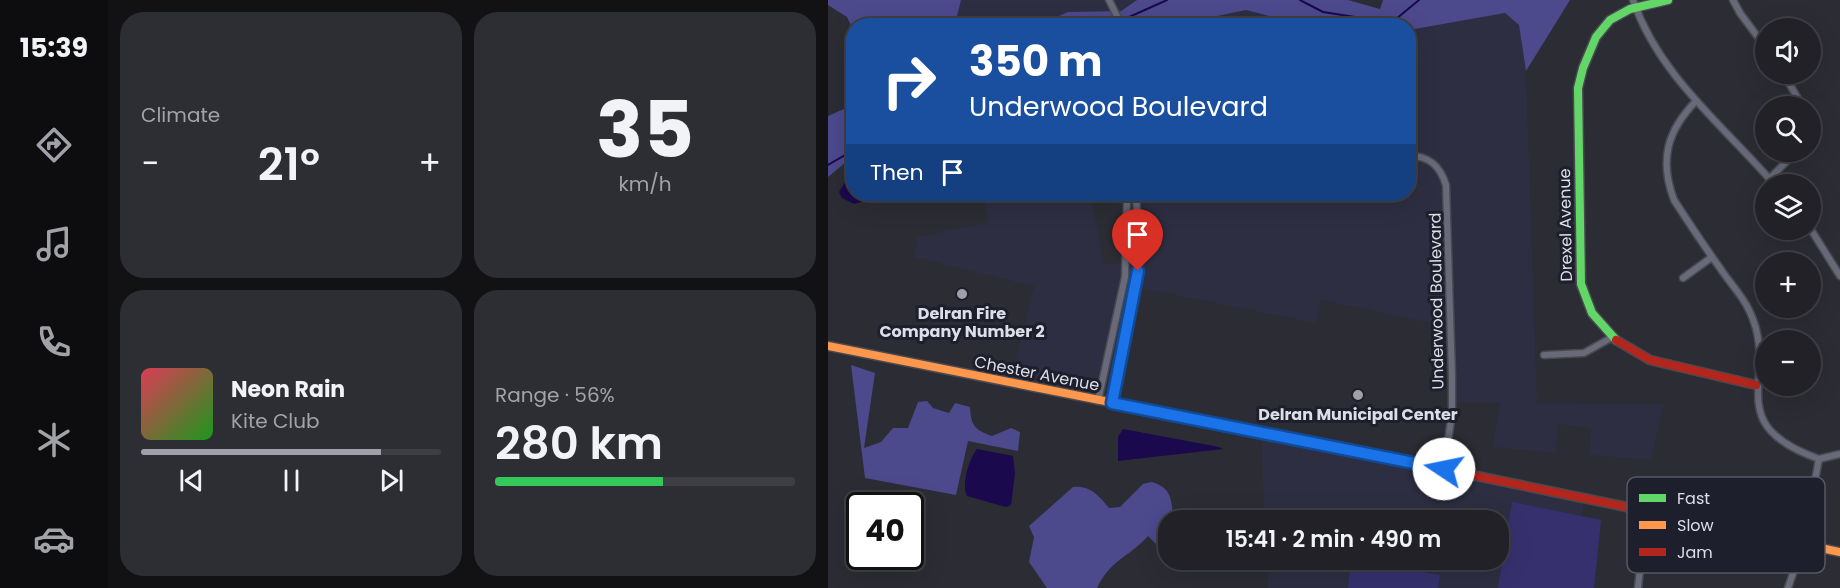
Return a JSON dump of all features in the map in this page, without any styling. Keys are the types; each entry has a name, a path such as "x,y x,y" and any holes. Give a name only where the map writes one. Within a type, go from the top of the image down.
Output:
{"street":[{"path":"1109,0 1118,18"},
{"name":"Drexel Avenue","path":"1668,0 1634,4 1618,15 1595,39 1581,67 1578,88 1581,285 1590,313 1609,339 1644,358 1755,385"},
{"path":"1733,0 1755,33"},
{"path":"1634,4 1661,59 1696,101 1764,174"},
{"path":"1696,101 1681,116 1671,133 1666,174 1674,200 1748,308 1757,330"},
{"name":"Underwood Boulevard","path":"1416,155 1433,162 1439,168 1446,185 1452,413 1444,469"},
{"path":"1774,174 1786,162"},
{"path":"1098,401 1125,277 1127,201"},
{"path":"1112,403 1137,280 1139,248 1136,201"},
{"path":"1818,240 1839,272"},
{"path":"1683,278 1712,257"},
{"path":"1544,355 1584,353 1609,339"},
{"name":"Chester Avenue","path":"828,346 1444,469 1627,508"},
{"path":"1758,396 1765,426 1778,441 1794,450 1819,459 1840,454"},
{"path":"1816,477 1819,459"},
{"name":"Chester Avenue","path":"1825,549 1840,552"},
{"path":"1638,588 1640,573"},
{"path":"1788,588 1793,573"}],"shaded area":[{"path":"828,0 961,0 958,18 847,18 828,5"},
{"path":"961,0 1137,0 1121,11 1068,12 1053,18 958,18"},
{"path":"1137,0 1348,0 1380,9 1383,0 1570,0 1526,71 1519,25 1505,13 1416,29 1416,18 1277,18 1246,10 1208,18 1054,18 1068,12 1121,11"},
{"path":"1246,10 1277,18 1210,18"},
{"path":"1505,13 1519,25 1526,71 1537,403 1664,404 1651,460 1589,455 1591,428 1558,424 1556,453 1493,447 1500,402 1452,402 1449,327 1321,300 1316,323 1131,286 1111,391 1013,371 1034,286 914,257 918,237 988,222 984,201 1091,201 1104,264 1133,263 1132,201 1416,201 1416,29"},
{"path":"846,108 846,162 828,177 828,116"},
{"path":"846,181 846,200 839,192"},
{"path":"846,183 846,195 840,195"},
{"path":"848,201 864,201 854,204"},
{"path":"851,365 875,373 864,448 881,442 893,428 908,428 918,402 927,401 933,408 949,413 955,403 970,407 971,419 975,426 992,436 1011,428 1020,432 1018,451 968,441 956,495 865,478"},
{"path":"1123,429 1223,449 1118,461 1118,437"},
{"path":"1261,434 1584,499 1577,588 1268,588 1267,570 1509,570 1509,510 1265,510"},
{"path":"977,449 1013,456 1015,473 1011,505 1006,507 967,496 965,485 967,472"},
{"path":"1151,482 1158,484 1170,496 1172,510 1158,510 1158,544 1148,536 1108,571 1097,588 1047,588 1029,562 1034,537 1029,526 1073,487 1089,490 1109,508 1120,507 1143,484"},
{"path":"1512,502 1601,520 1594,588 1498,588 1501,570 1509,570 1509,520"},
{"path":"1350,570 1410,570 1440,575 1438,588 1348,588"}],"waterway":[{"path":"1127,18 1167,0"},
{"path":"1300,0 1323,12 1361,18"},
{"path":"1397,18 1419,0"},
{"path":"828,165 846,155"}],"traffic: fast":[{"path":"1616,340 1592,313 1581,284 1578,88 1583,68 1596,37 1610,20 1630,9 1668,0"}],"traffic: slow":[{"path":"828,346 1331,446"},
{"path":"1825,549 1840,552"}],"traffic: jam":[{"path":"1616,340 1650,360 1755,385"},
{"path":"1331,446 1627,507"}],"place":[{"name":"Delran Fire Company Number 2","path":"962,294"},
{"name":"Delran Municipal Center","path":"1358,395"}],"route":[{"path":"1138,271 1112,403 1248,432 1444,469"}]}
